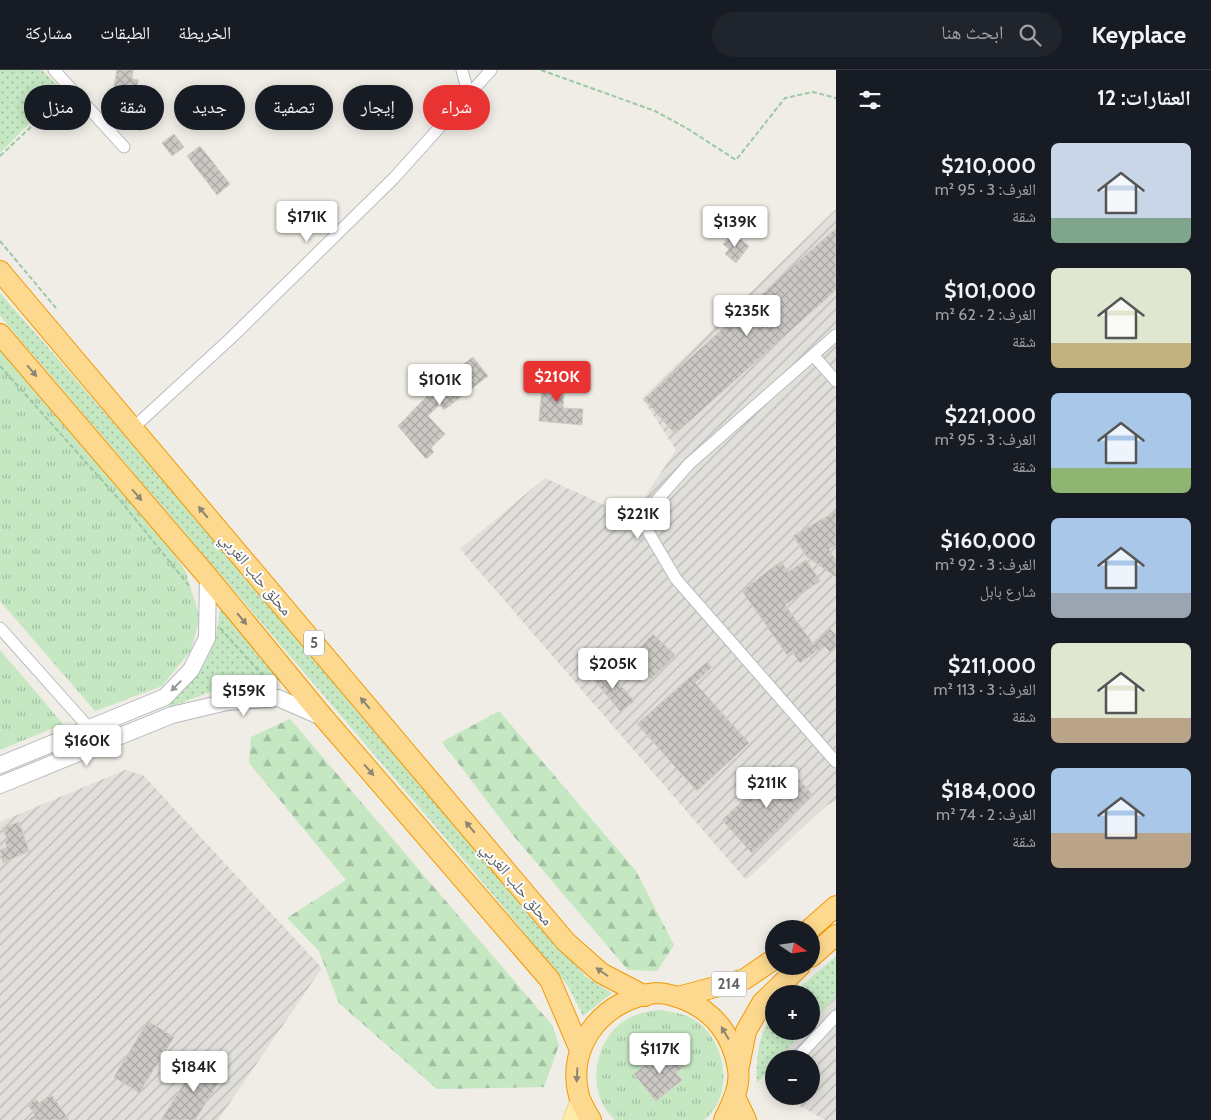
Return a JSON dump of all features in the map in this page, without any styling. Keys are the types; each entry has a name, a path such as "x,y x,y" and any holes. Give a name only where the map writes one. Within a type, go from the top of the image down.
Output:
{"highway":[{"name":"محلق حلب الغربي","path":"0,271 566,942 601,973 645,996"},
{"name":"5","path":"0,334 208,577 324,718 550,980 580,1050"},
{"path":"820,920 836,906"},
{"path":"820,949 836,935"},
{"name":"214","path":"678,997 745,980 765,965"},
{"name":"214","path":"738,1071 746,1031 762,1003 791,975"},
{"path":"591,1120 580,1100 576,1079 580,1050 593,1024 621,1002 657,993 678,997 707,1010 728,1034 738,1071 735,1097 724,1120"},
{"path":"735,1097 746,1120"}],"main road":[{"path":"572,1120 580,1100"}],"street":[{"path":"54,70 67,85"},
{"path":"462,70 466,85"},
{"path":"476,85 491,70"},
{"path":"91,111 124,147"},
{"path":"133,428 231,338 394,178 436,130"},
{"path":"836,335 689,464 652,507 646,528 676,579 836,762"},
{"path":"813,355 836,381"},
{"path":"0,765 166,697 191,670 207,638 208,577"},
{"path":"0,628 90,729"},
{"path":"0,785 162,719 227,702 278,698 324,718"},
{"path":"155,702 162,719"},
{"path":"804,1050 836,1016"}],"path":[{"path":"541,70 655,111 736,160 785,98 814,92 836,98"},
{"path":"0,156 28,130"},
{"path":"0,241 56,308"},
{"path":"0,366 124,505 190,587"},
{"path":"218,626 266,679"}],"shaded area":[{"path":"836,209 836,801 827,805 746,880 460,549 545,478 631,517 676,450 642,398"},
{"path":"125,770 143,775 322,968 218,1120 0,1120 0,822"},
{"path":"836,996 836,1120 825,1120 798,1105 820,1105 820,1050 786,1050 795,1040 820,1040 820,1013"}],"green space":[{"path":"0,70 42,70 57,85 24,85 24,129 0,153"},
{"path":"0,293 221,548 586,977 612,993 583,1016 568,986 465,861 0,316"},
{"path":"0,346 144,511 185,570 200,618 191,650 162,686 95,711 0,601"},
{"path":"220,606 280,680 243,680 167,708 190,684 211,652"},
{"path":"0,650 63,724 0,750"},
{"path":"499,711 636,871 674,945 657,971 628,970 512,834 442,742"},
{"path":"290,719 552,1025 559,1045 544,1087 437,1089 339,1003 319,951 287,918 346,880 249,763 251,737"},
{"path":"836,956 836,996 820,1013 820,985 802,985 814,975 820,975 820,970"},
{"path":"659,1010 690,1017 699,1023 716,1044 721,1057 723,1085 720,1098 714,1110 704,1120 615,1120 606,1110 600,1098 596,1071 603,1045 620,1024 629,1018"},
{"path":"765,1027 765,1040 795,1040 786,1050 765,1050 765,1074 757,1083 759,1046"}],"building":[{"path":"117,70 133,70 132,79 138,80 138,85 114,85"},
{"path":"174,134 184,147 172,156 162,143"},
{"path":"200,146 230,184 217,195 187,156"},
{"path":"836,228 836,290 675,434 644,399"},
{"path":"732,233 749,246 736,263 725,254 729,249 723,244"},
{"path":"473,357 488,376 444,410 440,404 428,416 445,434 431,448 434,452 426,459 398,426 431,392 429,390"},
{"path":"543,375 565,377 563,408 583,409 582,425 539,421"},
{"path":"836,511 836,545 829,549 836,561 836,577 807,557 793,536"},
{"path":"806,560 820,581 785,605 814,645 830,629 836,635 836,646 830,652 824,646 800,663 792,651 787,655 742,591 781,561 788,572"},
{"path":"653,634 675,655 651,679 629,658"},
{"path":"707,662 712,667 695,683 749,743 697,791 637,724"},
{"path":"606,668 634,701 621,712 593,679"},
{"path":"774,765 788,781 795,775 813,795 752,853 722,820 771,774 768,770"},
{"path":"19,822 29,851 3,863 0,850 7,847 5,841 8,840 2,828"},
{"path":"148,1021 174,1037 139,1093 114,1077"},
{"path":"660,1053 668,1063 678,1055 686,1064 676,1073 682,1080 656,1101 634,1074"},
{"path":"200,1058 224,1074 195,1120 161,1120"},
{"path":"51,1094 69,1120 28,1120 35,1115 28,1105 36,1099 39,1103"}]}
